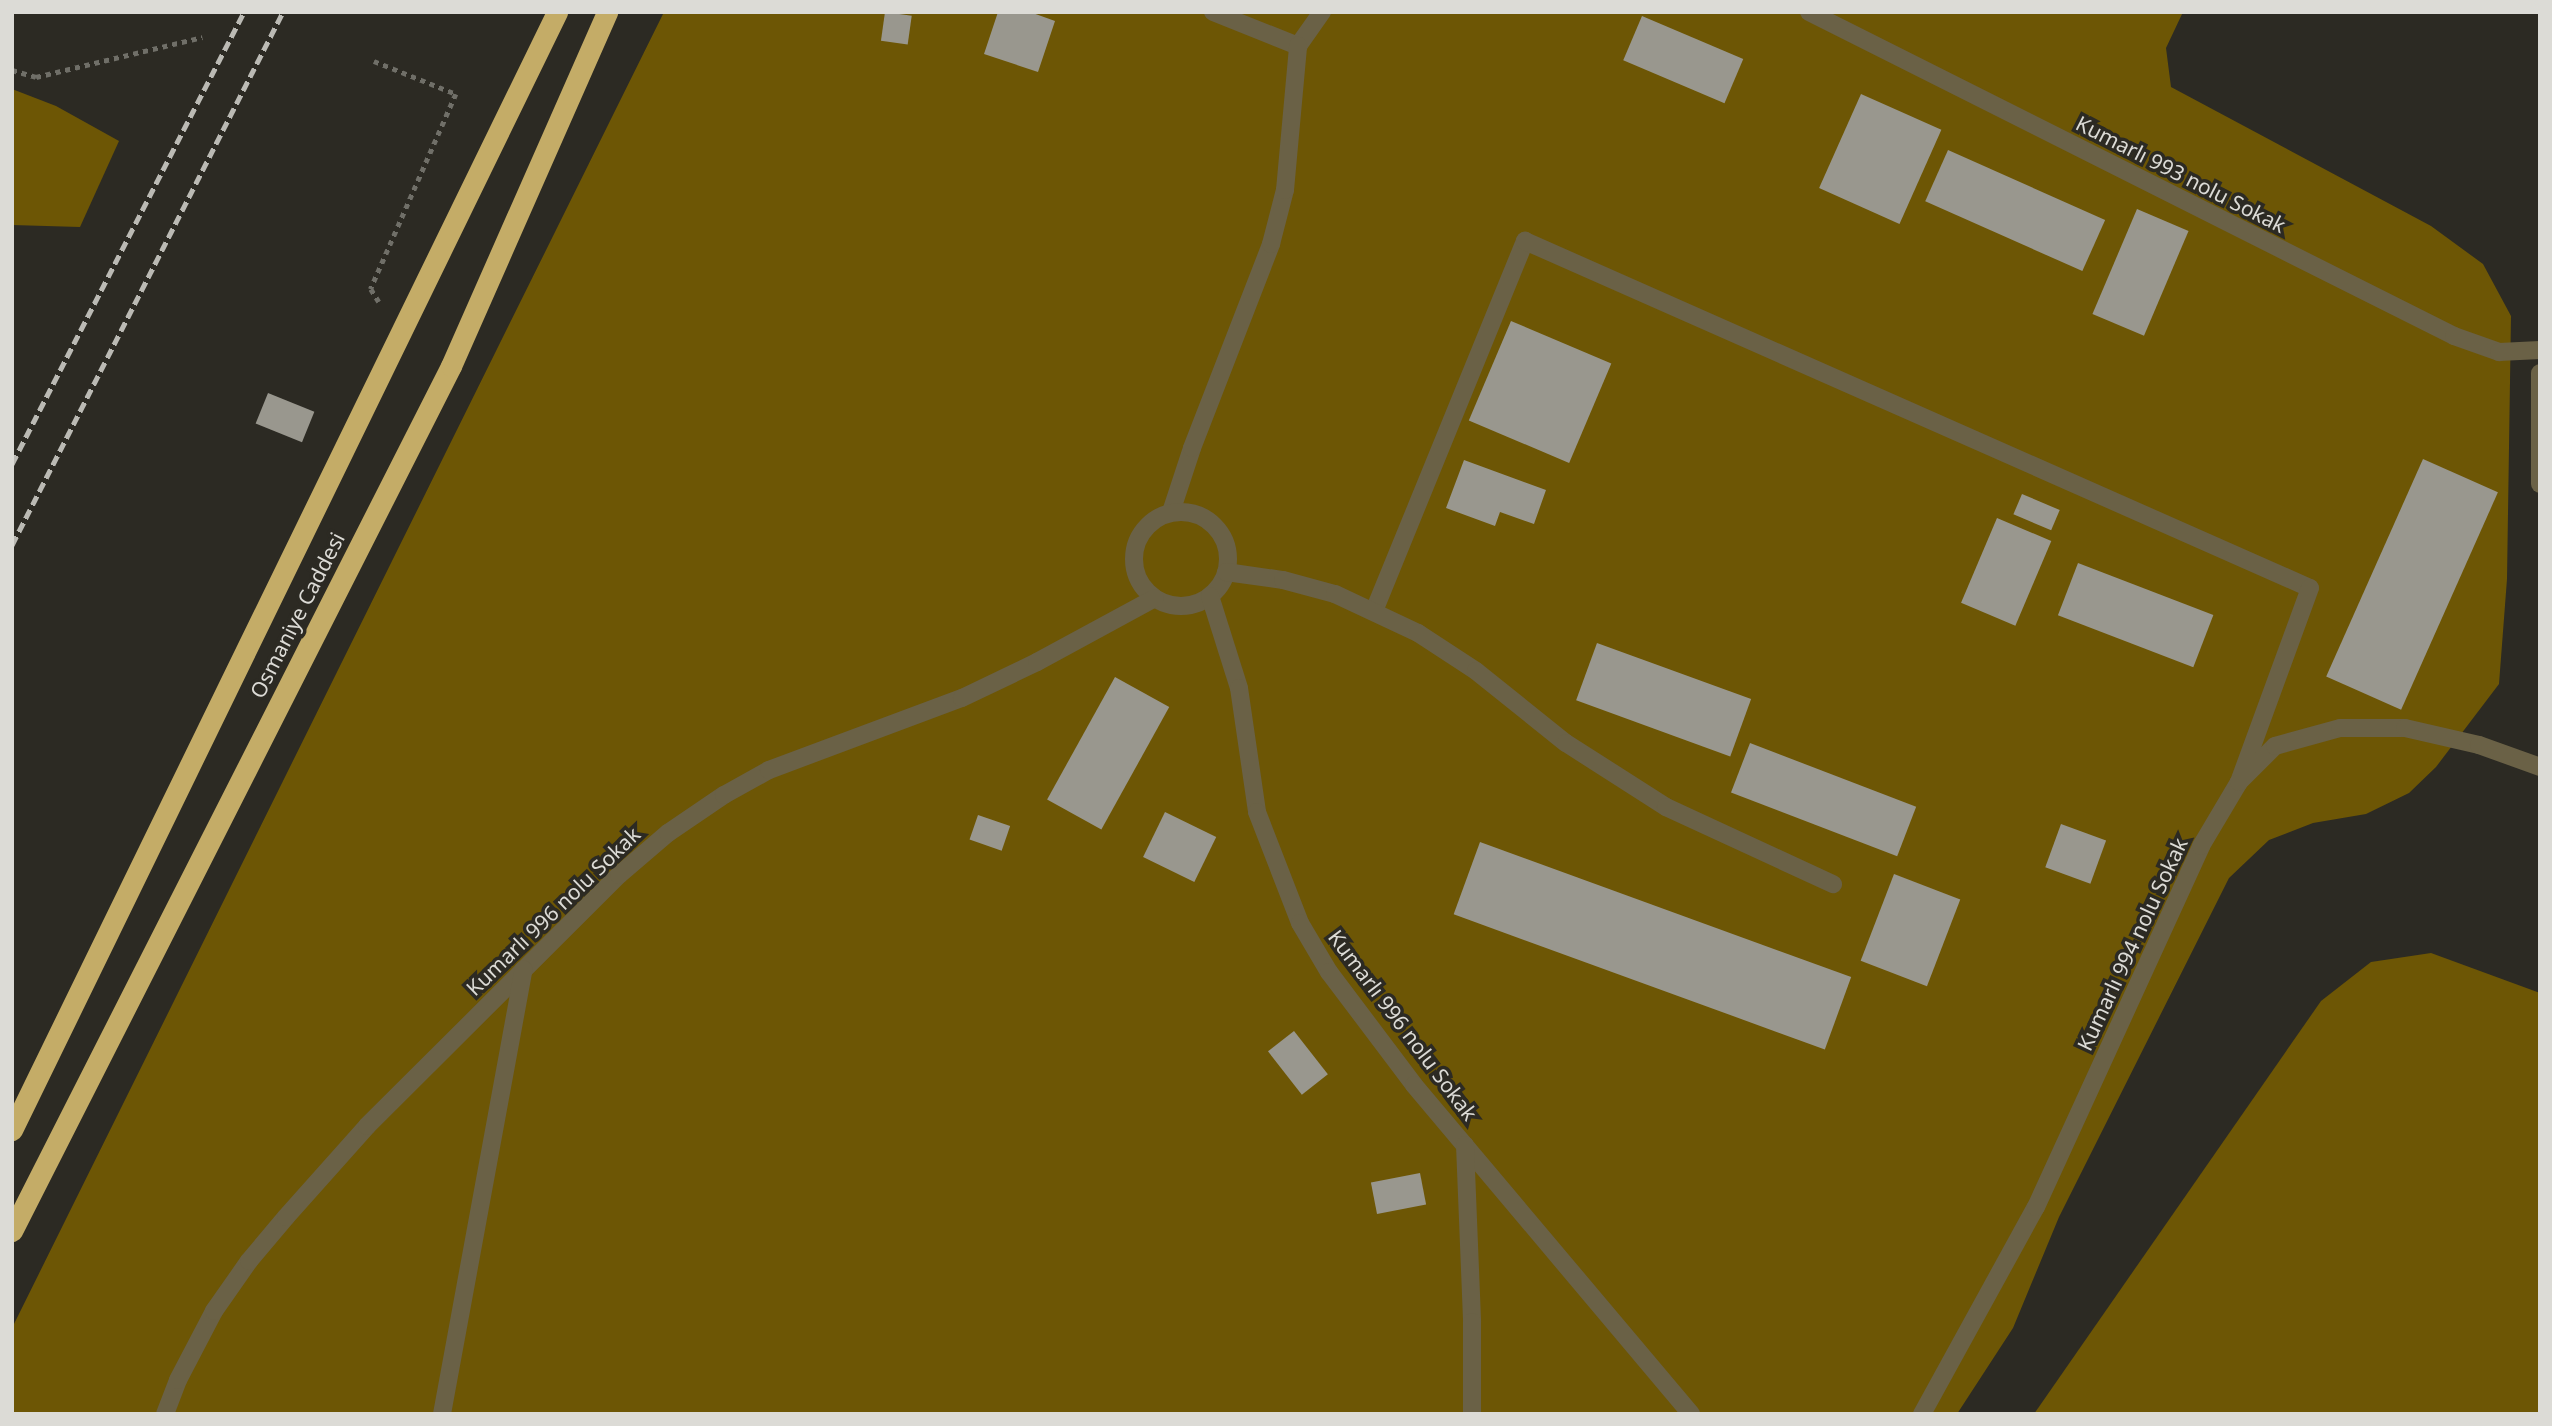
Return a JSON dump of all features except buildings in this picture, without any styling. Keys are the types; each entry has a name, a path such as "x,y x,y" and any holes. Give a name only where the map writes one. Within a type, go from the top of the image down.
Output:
{"highway":[{"path":"12,1130 557,12"},
{"name":"Osmaniye Caddesi","path":"12,1231 451,366 607,12"}],"street":[{"path":"1213,12 1298,46"},
{"path":"1171,513 1192,448 1271,244 1285,190 1298,46 1322,12"},
{"name":"Kumarlı 993 nolu Sokak","path":"1809,12 2454,336 2499,352 2540,350"},
{"path":"1374,611 1525,241 2310,588 2239,782"},
{"path":"2540,373 2540,484"},
{"path":"1188,512 1203,517 1216,526 1228,556 1226,572 1210,596 1182,606 1155,598 1137,575 1134,561 1136,544 1144,530 1156,519 1171,513 1188,512"},
{"path":"1226,572 1283,580 1335,594 1418,633 1476,671 1566,743 1667,807 1833,884"},
{"name":"Kumarlı 996 nolu Sokak","path":"1210,596 1239,688 1258,812 1300,923 1329,972 1414,1084 1691,1414"},
{"name":"Kumarlı 996 nolu Sokak","path":"165,1414 178,1380 214,1311 249,1261 366,1126 618,875 668,833 724,794 769,771 962,698 1037,662 1155,598"},
{"name":"Kumarlı 994 nolu Sokak","path":"1922,1414 2036,1207 2201,846 2239,782 2275,746 2340,728 2405,728 2479,745 2540,767"},
{"path":"442,1414 524,969"},
{"path":"1465,1146 1472,1322 1472,1414"}],"path":[{"path":"12,70 36,77 202,37"},
{"path":"374,61 456,94 371,289 400,337"}],"shaded area":[{"path":"664,12 2183,12 2166,48 2171,87 2431,226 2483,264 2511,316 2507,579 2499,684 2436,767 2409,793 2366,814 2313,823 2269,840 2229,878 2059,1217 2013,1328 1957,1414 12,1414 12,1328"},
{"path":"12,89 56,106 119,141 80,227 12,225"},
{"path":"2431,953 2540,993 2540,1414 2034,1414 2321,1001 2371,962"}],"railway":[{"path":"12,464 244,12"},
{"path":"12,545 283,12"}]}
